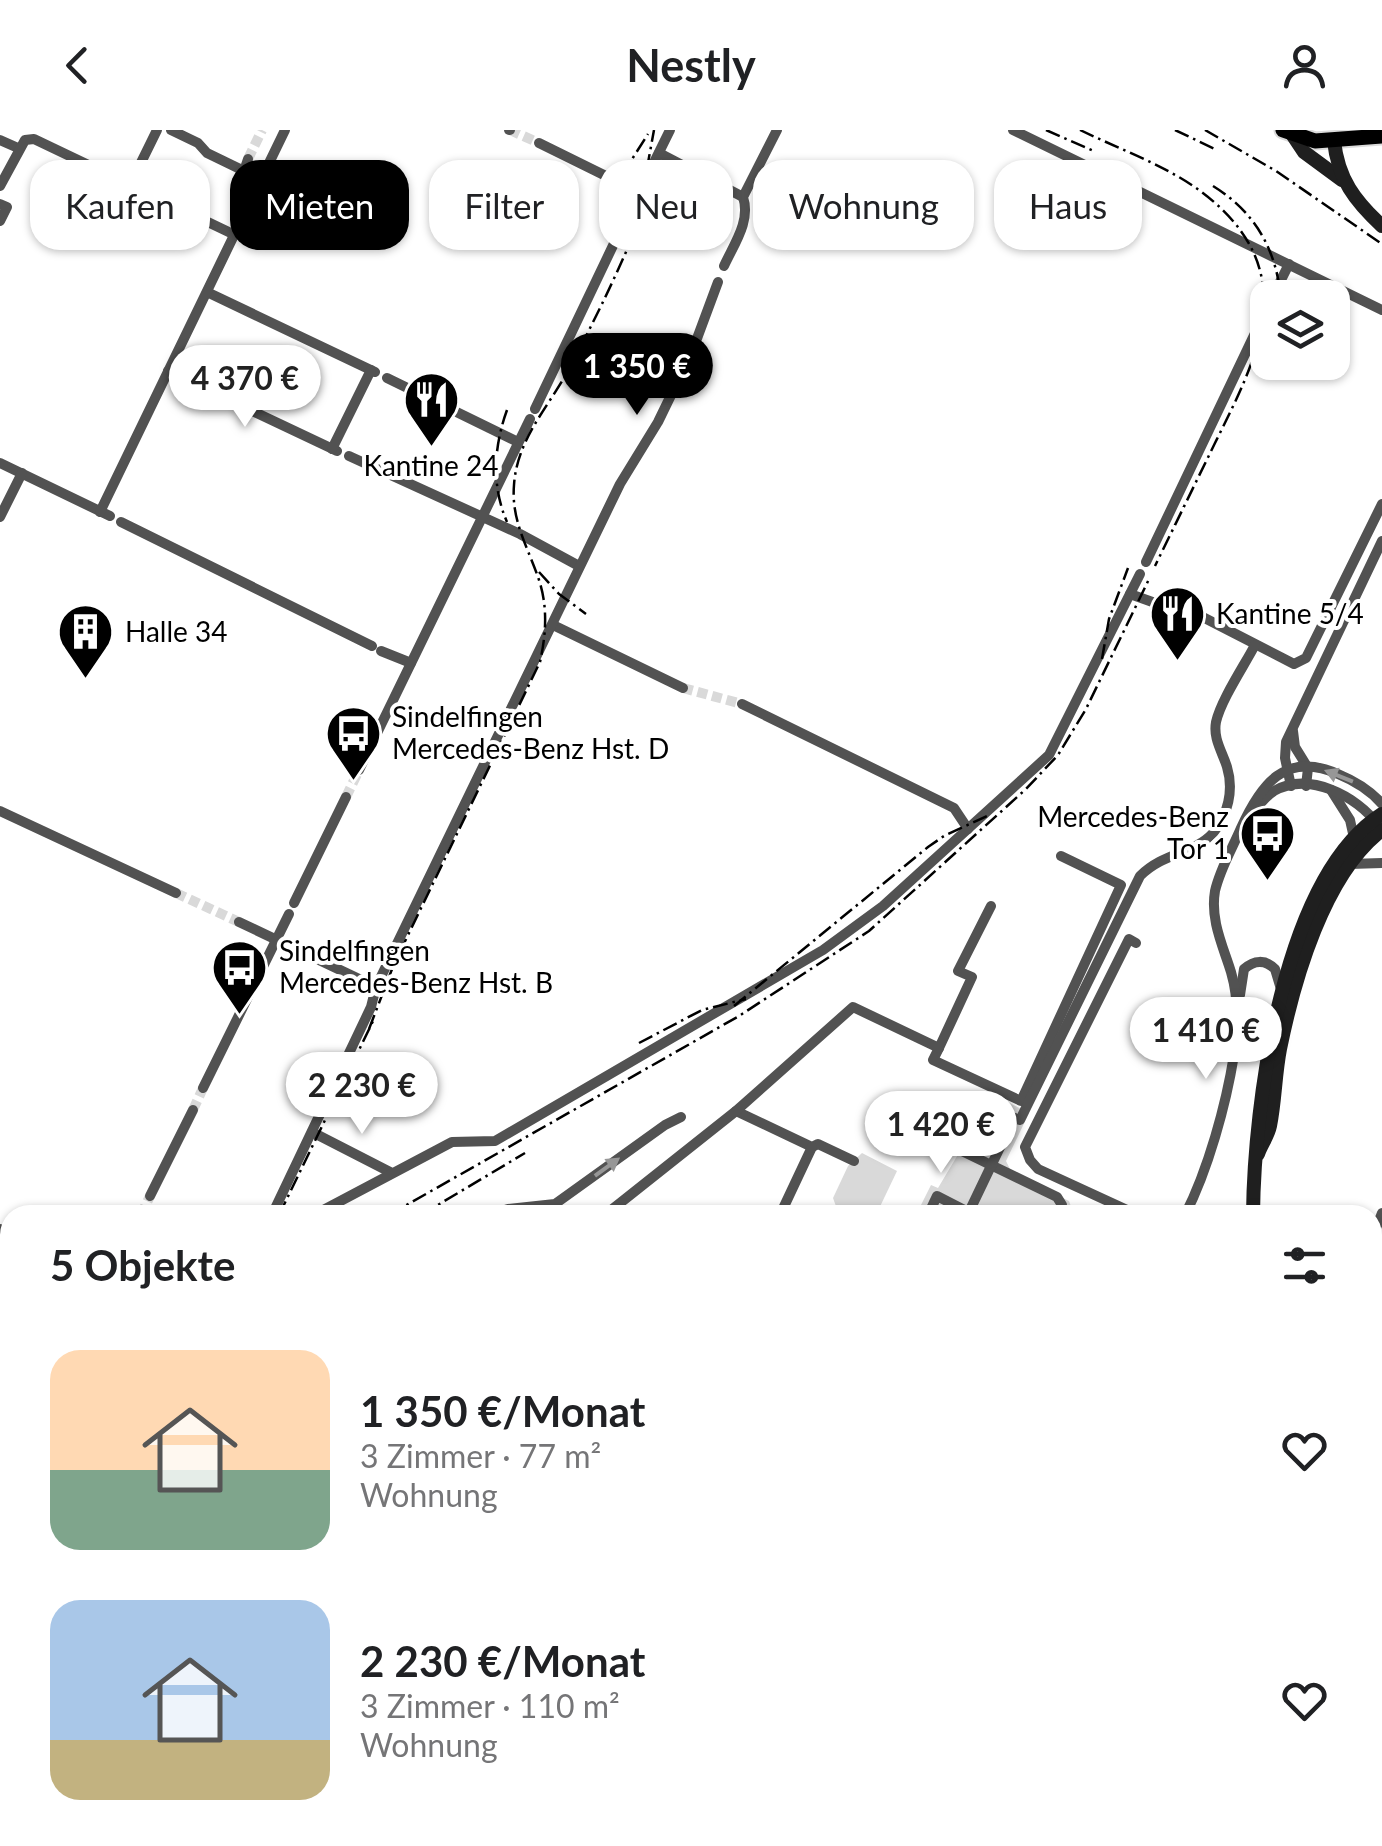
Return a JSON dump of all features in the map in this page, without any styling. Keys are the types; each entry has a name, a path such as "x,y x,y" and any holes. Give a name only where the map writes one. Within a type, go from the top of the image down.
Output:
{"main road":[{"path":"1288,132 1310,140 1382,136"},
{"path":"1288,132 1304,152 1343,181"},
{"path":"1334,136 1343,181 1352,196 1382,226"},
{"path":"1253,1205 1263,1077 1281,994 1319,894 1354,838 1380,823"},
{"path":"1254,1174 1270,1127 1279,1054 1298,983 1324,911 1350,864 1380,823"}],"street":[{"path":"142,160 157,130"},
{"path":"171,130 240,169 245,168 248,159"},
{"path":"271,160 285,130"},
{"path":"655,160 670,130"},
{"path":"743,197 778,130"},
{"path":"1013,130 1382,310"},
{"path":"0,186 25,140 34,138 79,160"},
{"path":"0,140 18,148"},
{"path":"539,144 599,173"},
{"path":"659,152 743,197 745,220 724,266"},
{"path":"0,220 3,206"},
{"path":"1,466 105,514 168,371 230,246"},
{"path":"359,770 611,250"},
{"path":"1281,280 1289,264"},
{"path":"277,1205 371,1007 376,987 580,566 692,352 718,282"},
{"path":"168,371 334,450 373,371 208,293"},
{"path":"1146,562 1250,343"},
{"path":"387,378 518,442"},
{"path":"348,456 580,566"},
{"path":"0,517 22,474"},
{"path":"1130,594 1172,609 1189,610 1294,664 1306,658 1382,504"},
{"path":"121,522 411,663"},
{"path":"1292,786 1286,742 1292,725 1382,541"},
{"path":"332,1205 452,1142 495,1141 809,958 882,906 1048,756 1140,574"},
{"path":"553,626 683,688"},
{"path":"989,1105 1020,1120 1140,876 1153,862 1192,848 1212,834 1227,811 1228,769 1216,741 1216,721 1255,645"},
{"path":"742,704 954,808 968,829"},
{"path":"1292,725 1295,747 1308,768 1306,786"},
{"path":"1237,1000 1214,914 1221,873 1260,790 1287,770 1308,768 1334,772 1368,790 1382,804"},
{"path":"1240,829 1266,796 1292,786 1330,790 1355,800 1380,823"},
{"path":"1330,790 1350,820 1354,838"},
{"path":"1368,790 1382,791"},
{"path":"203,1088 346,797"},
{"path":"0,811 176,893"},
{"path":"991,906 958,971 972,977 933,1060 1021,1101 1122,885 1061,856"},
{"path":"1350,864 1382,863"},
{"path":"239,922 376,987"},
{"path":"1116,1205 1038,1169 1025,1147 1067,1075 1129,939 1136,943"},
{"path":"1189,1205 1208,1156 1234,1057 1237,1000 1244,970 1256,962 1270,964 1281,994"},
{"path":"618,1205 736,1111 853,1007 938,1048"},
{"path":"150,1196 193,1110"},
{"path":"736,1111 812,1147"},
{"path":"546,1205 555,1204 664,1125 681,1117"},
{"path":"976,1205 1014,1118"},
{"path":"977,1130 1003,1142"},
{"path":"312,1132 390,1172"},
{"path":"785,1205 812,1147 818,1144 854,1161"},
{"path":"962,1151 1056,1197 1062,1205"},
{"path":"933,1205 937,1196 954,1205"}],"shaded area":[{"path":"994,1095 1029,1113 1006,1161 1012,1173 1070,1205 921,1205 931,1185 938,1188 969,1136 973,1138"},
{"path":"862,1153 897,1171 881,1205 836,1205 833,1198 848,1166"}],"tunnel":[{"path":"248,159 262,130"},
{"path":"510,130 539,143"},
{"path":"683,688 742,704"},
{"path":"346,797 359,770"},
{"path":"176,893 239,922"},
{"path":"193,1110 203,1088"},
{"path":"146,1205 150,1196"}],"railway":[{"path":"649,160 654,130"},
{"path":"1046,130 1096,152"},
{"path":"1080,130 1167,170 1214,202 1241,231 1257,260 1263,290 1256,350 1244,381 1155,566"},
{"path":"1175,130 1217,150"},
{"path":"1205,130 1276,171 1382,244"},
{"path":"632,160 648,134"},
{"path":"1213,186 1241,208 1261,233 1278,280"},
{"path":"369,1029 394,964 540,662 544,600 515,510 516,468 527,438 569,369 627,250"},
{"path":"507,410 496,466 498,494 507,522"},
{"path":"1102,659 1109,619 1128,568"},
{"path":"539,572 559,594 586,614"},
{"path":"407,1205 739,1016 869,931 1026,789 1058,755 1086,709 1150,577"},
{"path":"734,1006 928,847 989,815"},
{"path":"639,1043 702,1010 746,999"},
{"path":"284,1205 375,1017"},
{"path":"438,1205 525,1153"}],"place":[{"name":"Kantine 24","path":"431,449"},
{"name":"Kantine 5/4","path":"1177,663"},
{"name":"Halle 34","path":"86,681"},
{"name":"Sindelfingen Mercedes-Benz Hst. D","path":"353,782"},
{"name":"Mercedes-Benz Tor 1","path":"1268,882"},
{"name":"Sindelfingen Mercedes-Benz Hst. B","path":"240,1016"}]}
